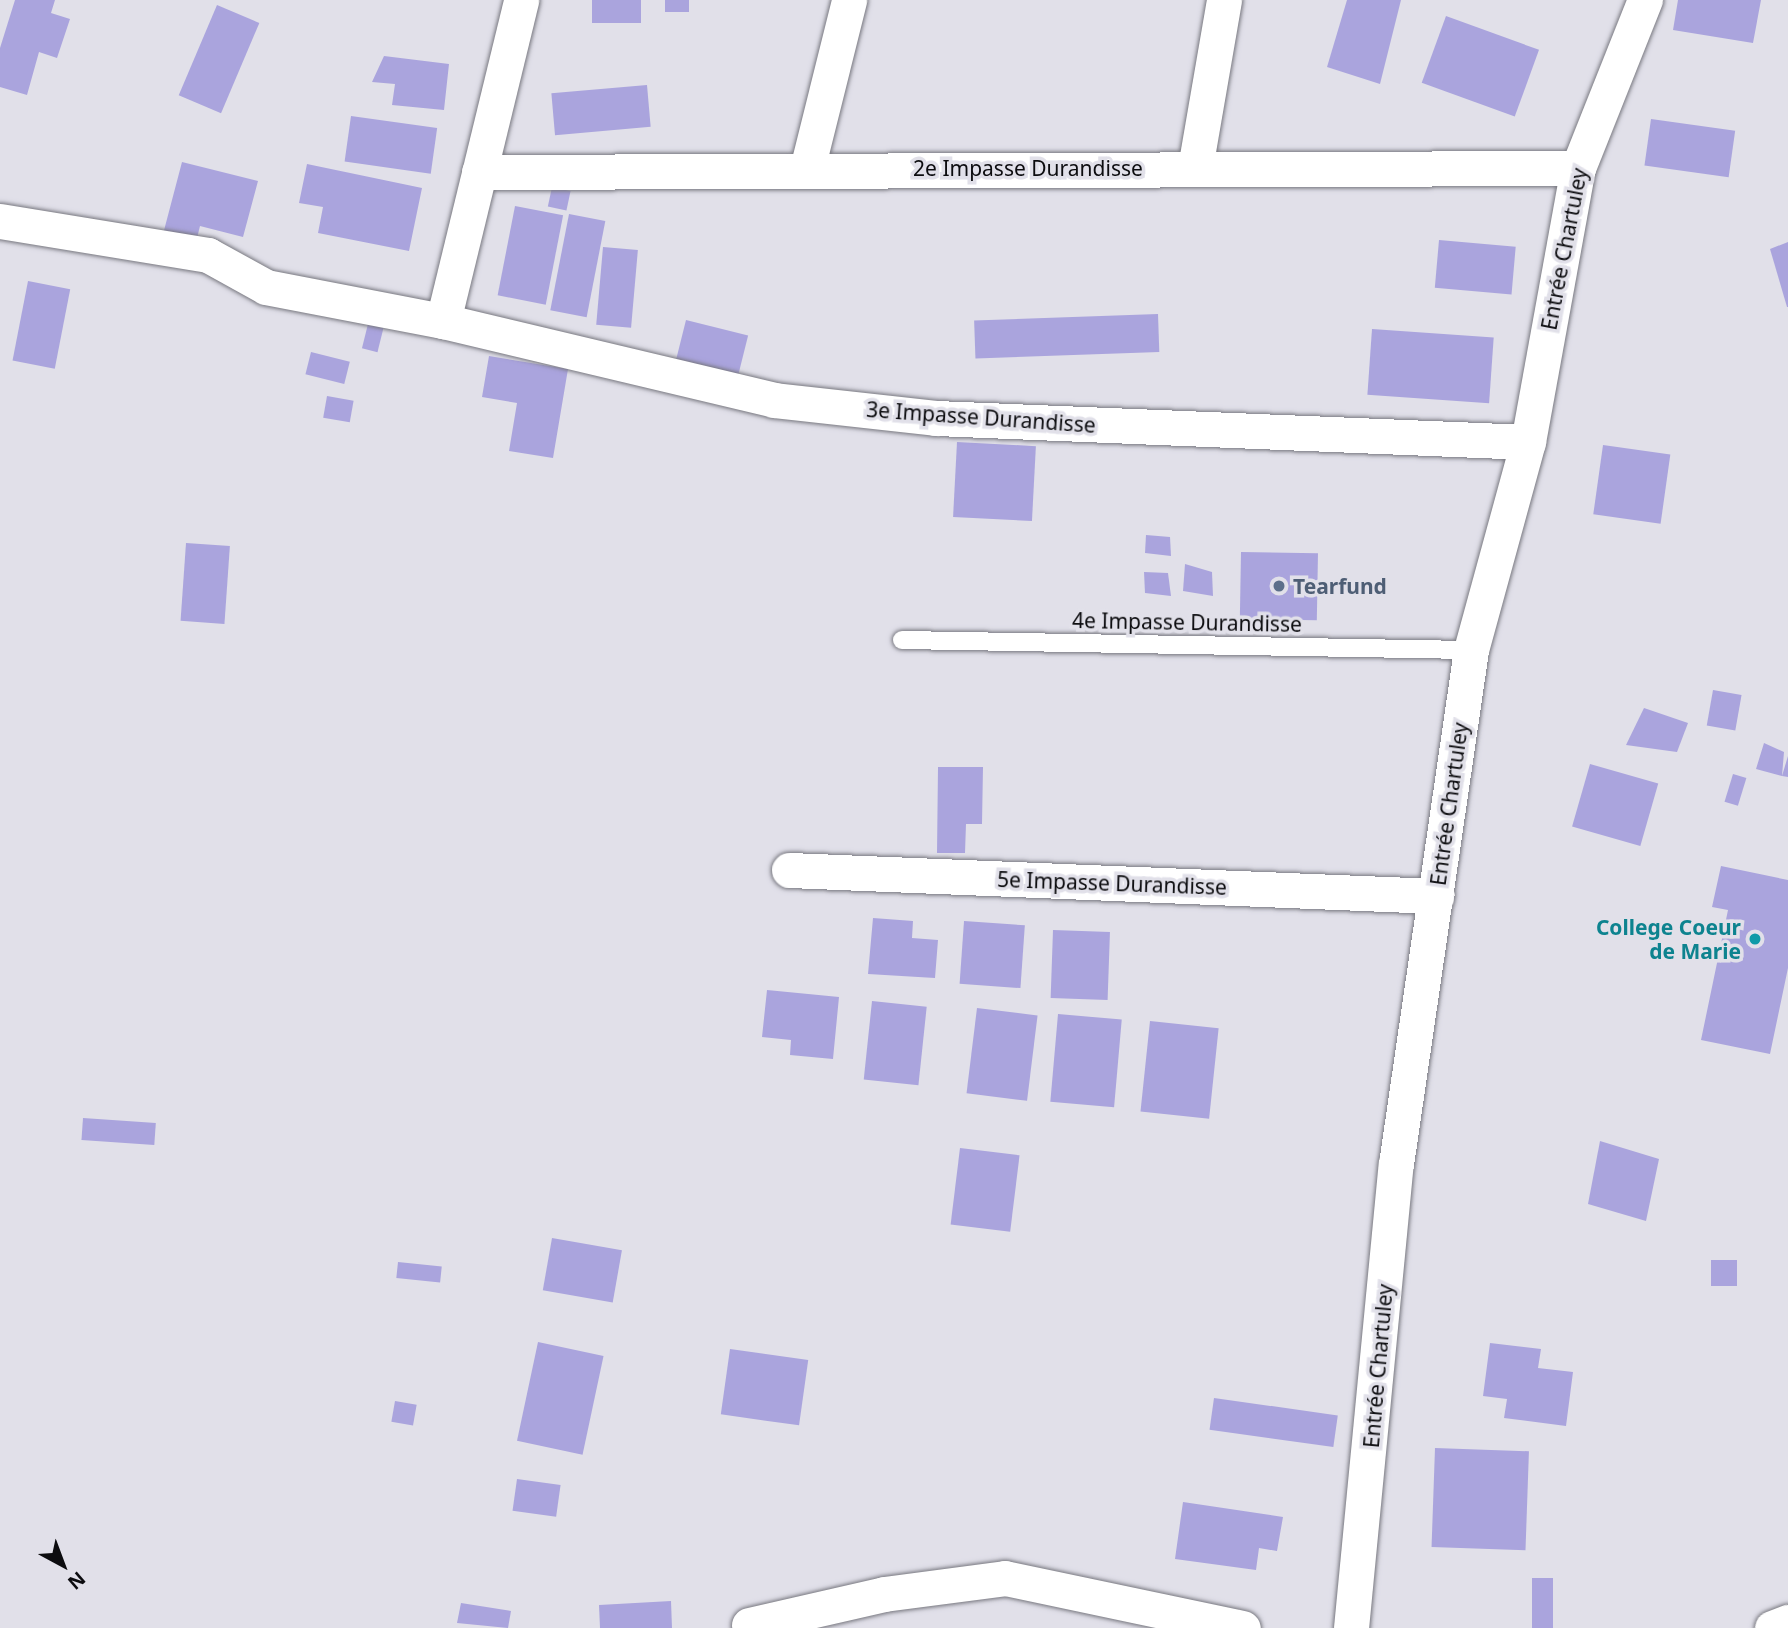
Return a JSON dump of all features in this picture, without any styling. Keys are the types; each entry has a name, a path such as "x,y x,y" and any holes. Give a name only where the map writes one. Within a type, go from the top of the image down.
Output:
{"street":[{"path":"443,321 521,0"},
{"path":"807,169 849,0"},
{"path":"1195,168 1224,0"},
{"name":"Entrée Chartuley","path":"1351,1628 1396,1164 1471,650 1528,442 1578,169 1645,0"},
{"name":"2e Impasse Durandisse","path":"479,172 807,169 1578,169"},
{"name":"3e Impasse Durandisse","path":"0,221 208,255 266,287 443,321 774,401 936,418 1528,442"},
{"name":"5e Impasse Durandisse","path":"789,870 1436,896"},
{"path":"749,1625 884,1594 1005,1578 1243,1628"},
{"path":"1772,1628 1788,1622"}],"lane":[{"name":"4e Impasse Durandisse","path":"902,640 1471,650"}],"building":[{"path":"15,0 55,0 51,13 70,19 57,58 39,52 27,95 0,87 0,48"},
{"path":"592,0 641,0 641,23 592,23"},
{"path":"665,0 689,0 689,12 665,12"},
{"path":"1347,0 1401,0 1380,84 1327,67"},
{"path":"1678,0 1761,0 1753,43 1673,30"},
{"path":"217,5 259,23 221,113 179,95"},
{"path":"1446,16 1539,50 1515,117 1422,83"},
{"path":"384,56 449,64 444,110 392,105 395,84 372,82"},
{"path":"647,85 651,127 555,135 551,93"},
{"path":"351,116 437,128 431,174 345,162"},
{"path":"1651,119 1735,131 1729,177 1644,166"},
{"path":"182,162 258,181 243,237 200,226 195,246 162,238"},
{"path":"307,164 422,188 409,251 318,233 323,207 299,203"},
{"path":"552,187 571,191 566,211 548,207"},
{"path":"515,206 563,215 546,305 498,295"},
{"path":"569,214 605,221 587,317 550,310"},
{"path":"1439,240 1516,247 1512,295 1435,288"},
{"path":"1788,242 1788,307 1787,307 1770,249"},
{"path":"603,247 638,250 631,328 596,325"},
{"path":"28,281 70,289 55,369 13,361"},
{"path":"1158,314 1159,352 975,358 974,320"},
{"path":"686,320 748,335 736,384 674,369"},
{"path":"368,324 384,328 377,352 362,348"},
{"path":"1372,329 1494,338 1489,403 1367,395"},
{"path":"311,352 350,362 344,384 305,374"},
{"path":"489,356 568,369 553,458 509,451 517,403 482,397"},
{"path":"327,396 354,401 350,422 323,418"},
{"path":"957,442 1036,446 1032,521 953,517"},
{"path":"1603,445 1670,454 1661,524 1593,514"},
{"path":"1146,535 1170,537 1171,556 1145,553"},
{"path":"186,543 230,546 224,624 181,621"},
{"name":"Tearfund","path":"1241,552 1318,553 1317,620 1240,619"},
{"path":"1185,564 1212,572 1213,596 1183,591"},
{"path":"1144,572 1168,573 1171,596 1145,593"},
{"path":"1713,690 1742,695 1735,730 1707,725"},
{"path":"1644,708 1688,723 1677,752 1626,745"},
{"path":"1764,743 1784,752 1782,776 1756,769"},
{"path":"1788,756 1788,777 1782,776"},
{"path":"1590,764 1658,784 1640,846 1572,826"},
{"path":"938,767 983,767 982,824 966,824 965,853 937,853"},
{"path":"1733,774 1746,778 1738,806 1725,802"},
{"name":"College Coeur de Marie","path":"1721,866 1788,880 1788,968 1770,1054 1701,1040 1728,910 1712,907"},
{"path":"873,918 913,921 912,938 938,940 935,978 868,974"},
{"path":"964,921 1025,925 1020,988 960,984"},
{"path":"1053,930 1110,932 1108,1000 1051,998"},
{"path":"767,990 839,997 833,1059 790,1055 791,1040 762,1037"},
{"path":"872,1001 927,1007 918,1085 864,1080"},
{"path":"977,1008 1038,1015 1027,1101 967,1093"},
{"path":"1058,1014 1122,1020 1114,1107 1050,1102"},
{"path":"1150,1021 1219,1028 1209,1119 1140,1112"},
{"path":"83,1118 156,1123 154,1145 81,1140"},
{"path":"1600,1141 1659,1159 1646,1221 1588,1204"},
{"path":"960,1148 1020,1155 1010,1232 951,1224"},
{"path":"552,1238 622,1250 613,1303 543,1290"},
{"path":"1711,1260 1737,1260 1737,1286 1711,1286"},
{"path":"398,1262 442,1267 440,1283 396,1278"},
{"path":"538,1342 604,1356 583,1455 517,1441"},
{"path":"1490,1343 1541,1349 1538,1368 1573,1372 1566,1426 1504,1418 1507,1399 1483,1396"},
{"path":"730,1349 808,1360 799,1425 721,1414"},
{"path":"1214,1398 1338,1415 1333,1447 1210,1430"},
{"path":"395,1401 417,1405 413,1426 391,1422"},
{"path":"1435,1448 1529,1451 1525,1550 1432,1547"},
{"path":"517,1479 561,1485 556,1517 513,1511"},
{"path":"1183,1502 1283,1517 1277,1551 1259,1548 1256,1570 1175,1559"},
{"path":"1532,1578 1553,1578 1553,1628 1532,1628"},
{"path":"671,1601 672,1628 600,1628 599,1605"},
{"path":"461,1603 511,1611 508,1628 457,1623"}],"place":[{"name":"Tearfund","path":"1279,586"},
{"name":"College Coeur de Marie","path":"1755,939"}]}
